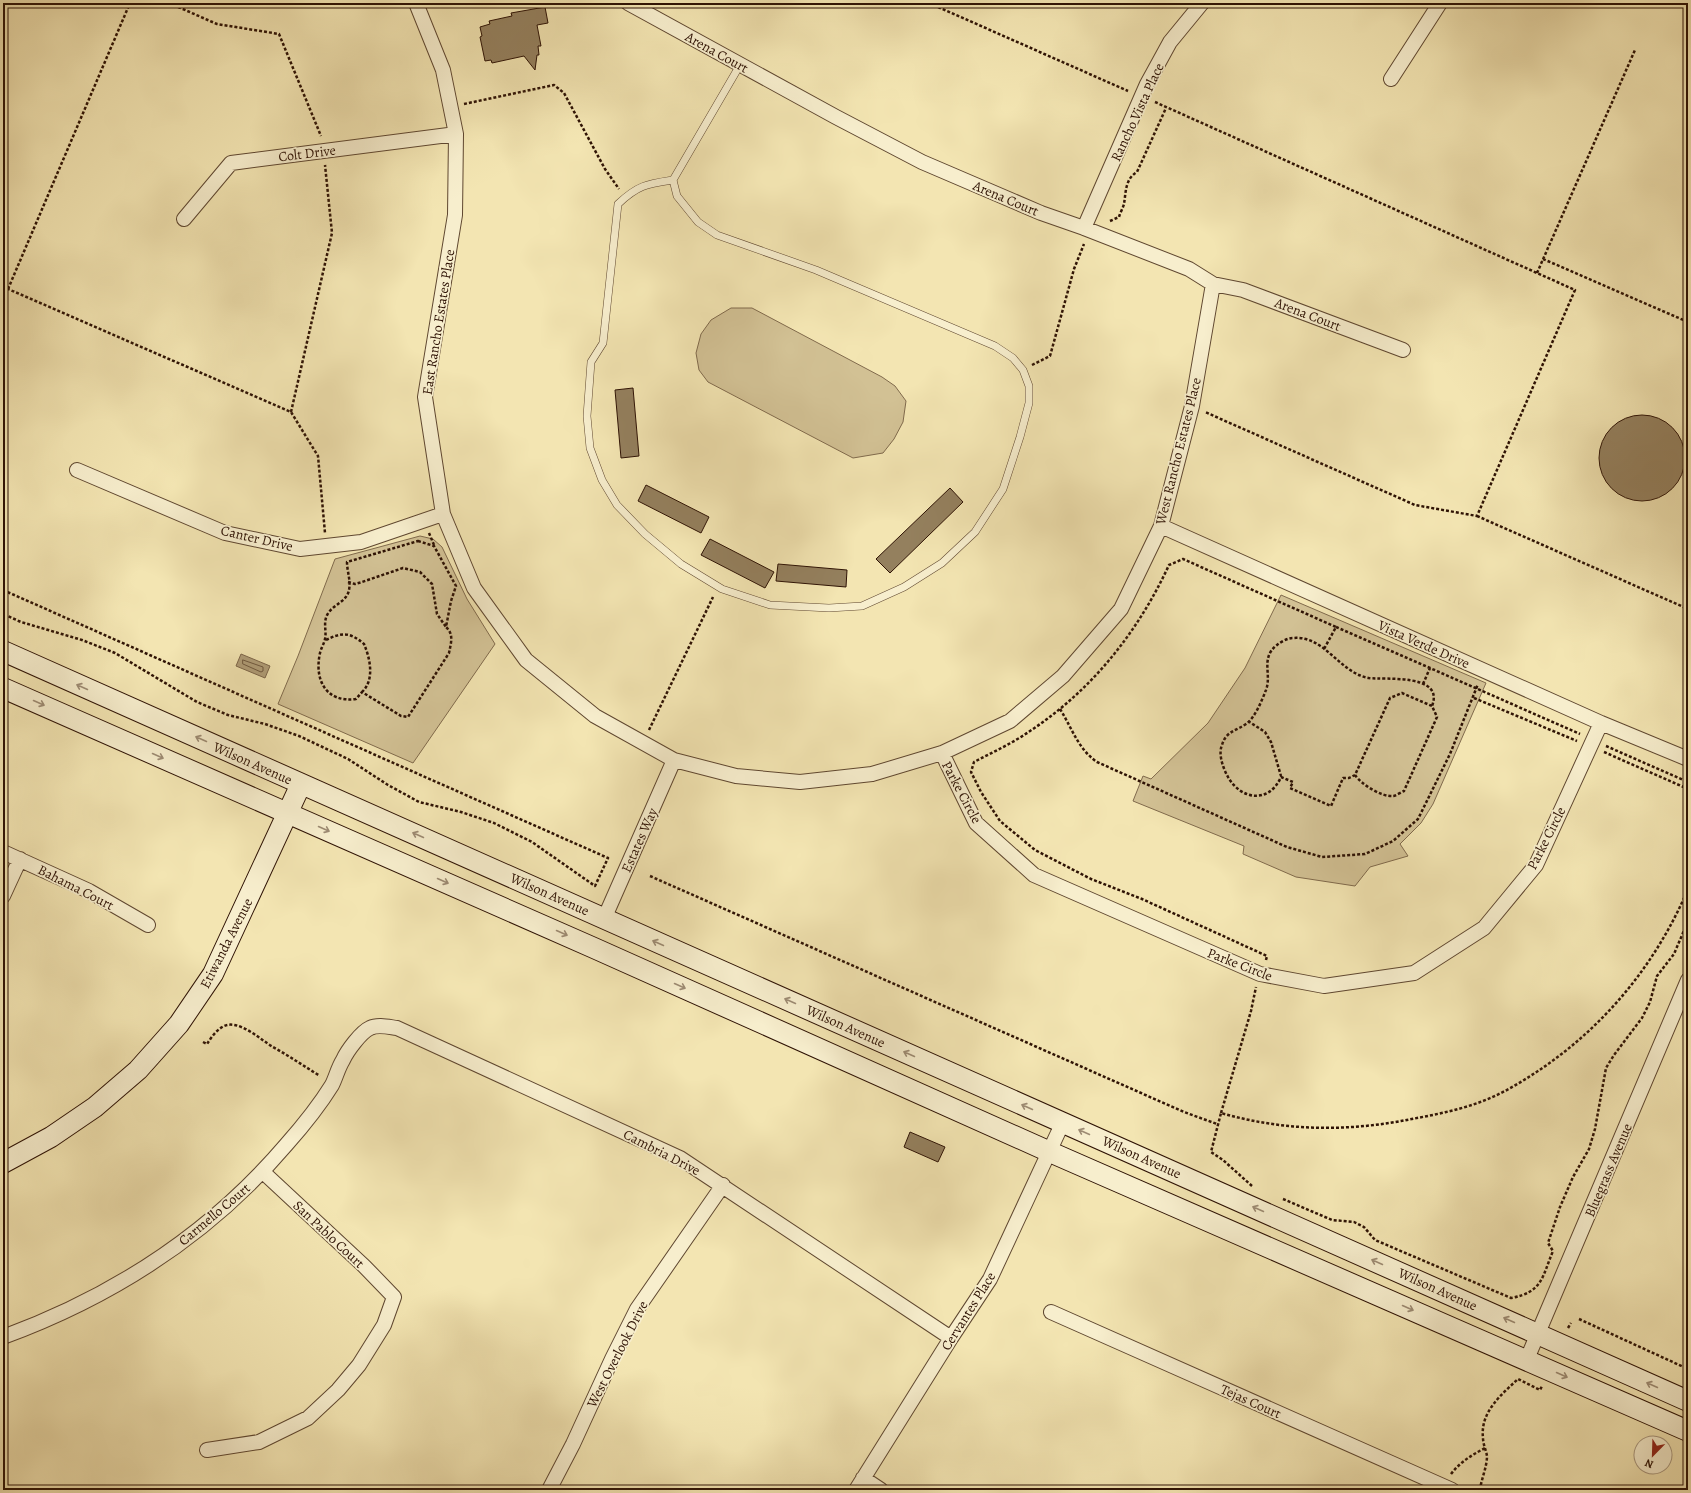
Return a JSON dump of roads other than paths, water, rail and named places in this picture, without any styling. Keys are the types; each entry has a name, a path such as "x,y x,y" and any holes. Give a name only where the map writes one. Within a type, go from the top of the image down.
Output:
{"main road":[{"name":"Wilson Avenue","path":"3,651 1688,1401"},
{"name":"Wilson Avenue","path":"3,688 601,951 1050,1152 1527,1359 1688,1431"},
{"name":"Etiwanda Avenue","path":"3,1163 51,1137 95,1108 138,1070 179,1024 213,974 300,784"}],"street":[{"name":"Arena Court","path":"628,3 740,65 922,162 1041,213 1189,269 1213,284 1243,290 1403,350"},
{"name":"Rancho Vista Place","path":"1084,228 1142,97 1170,42 1202,3"},
{"path":"1391,79 1440,3"},
{"name":"East Rancho Estates Place","path":"421,4 444,70 456,134 454,215 425,397 443,514 474,588 526,660 595,716 674,760"},
{"name":"Colt Drive","path":"184,219 231,163 456,134"},
{"name":"West Rancho Estates Place","path":"674,760 736,776 800,782 872,774 942,753 1010,721 1063,676 1121,609 1161,526 1192,406 1213,284"},
{"name":"Canter Drive","path":"77,470 225,532 300,549 361,542 443,514"},
{"name":"Vista Verde Drive","path":"1161,526 1600,722 1688,758"},
{"name":"Parke Circle","path":"942,753 976,823 1034,876 1260,974 1324,986 1414,973 1484,928 1536,865 1600,722"},
{"name":"Estates Way","path":"604,919 674,760"},
{"name":"Bahama Court","path":"3,852 89,890 148,925"},
{"path":"3,896 20,859"},
{"name":"Bluegrass Avenue","path":"1527,1359 1688,980"},
{"name":"Cambria Drive","path":"370,1028 386,1026 397,1028 680,1158 723,1185 950,1338"},
{"name":"Carmello Court","path":"3,1337 38,1324 113,1288 162,1257 209,1222 264,1172 300,1128 332,1085 343,1059 355,1043 370,1028"},
{"name":"Cervantes Place","path":"859,1484 950,1338 990,1279 1063,1122"},
{"name":"San Pablo Court","path":"207,1450 259,1442 308,1418 338,1390 359,1365 384,1325 394,1297 364,1266 264,1172"},
{"name":"West Overlook Drive","path":"549,1490 570,1450 637,1309 723,1185"},
{"name":"Tejas Court","path":"1051,1312 1447,1488"},
{"path":"859,1484 881,1490"}],"lane":[{"path":"673,180 646,184 631,191 618,204 603,343 591,362 586,416 590,448 602,480 617,505 645,534 681,564 718,586 770,605 829,608 862,606 904,587 942,563 976,532 1003,489 1029,403 1028,386 1023,370 1013,358 995,346 816,270 718,236 698,222 678,196 673,180 740,65"}],"water":[{"path":"241,654 270,666 265,678 236,666"}]}
